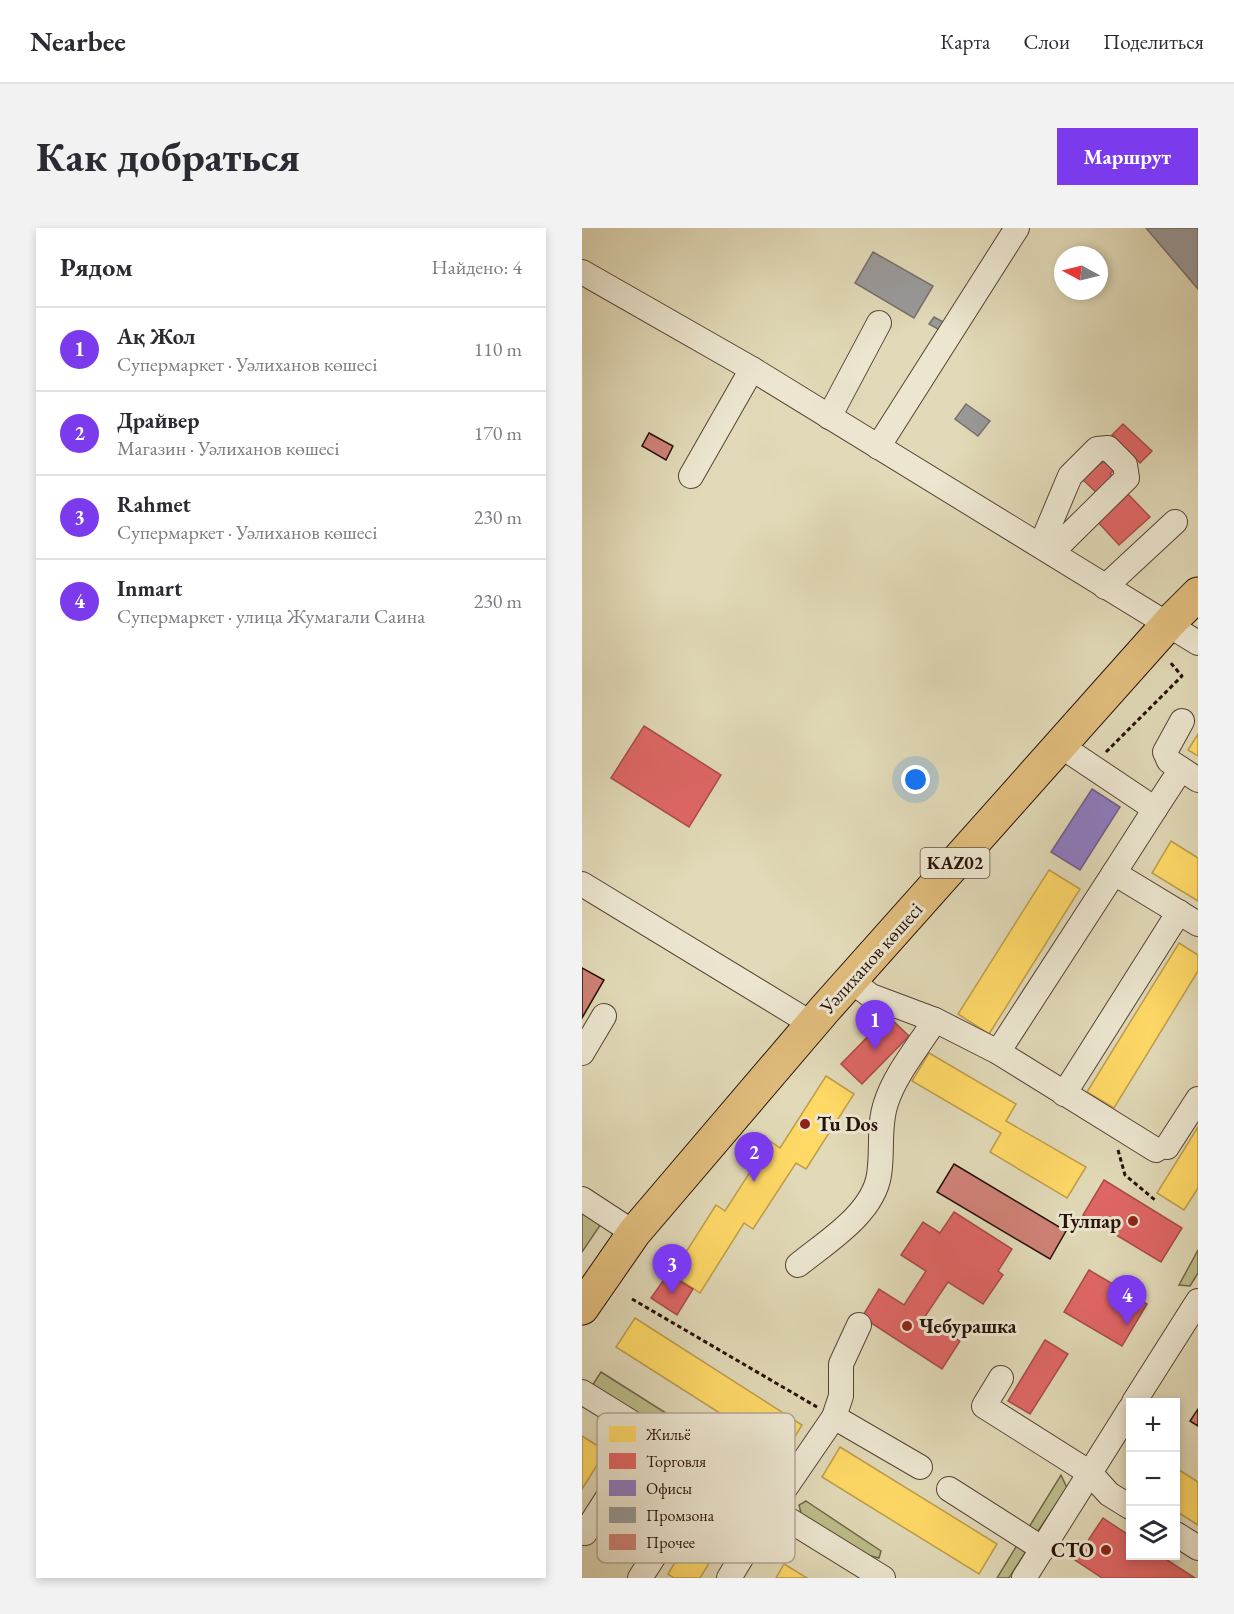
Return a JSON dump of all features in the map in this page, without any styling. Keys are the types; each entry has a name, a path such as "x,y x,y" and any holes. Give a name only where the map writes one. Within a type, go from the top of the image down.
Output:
{"highway":[{"name":"Уәлиханов көшесі","path":"582,1308 634,1233 812,1024 1169,623 1198,594"}],"street":[{"path":"878,447 1017,228"},
{"path":"582,272 752,369 1105,587 1169,623 1198,643"},
{"path":"828,417 879,323"},
{"path":"691,476 752,369"},
{"path":"1105,587 1175,522"},
{"path":"998,1052 1155,808 1190,774 1169,761 1165,752 1182,721"},
{"path":"1061,746 1155,808"},
{"path":"1064,1094 1188,918 1114,873"},
{"path":"582,884 812,1024"},
{"path":"850,980 871,996 935,1020 998,1052 1064,1094 1161,1149 1198,1099"},
{"path":"582,1053 604,1016"},
{"path":"798,1266 845,1227 875,1189 879,1176 881,1117 887,1099 935,1020"},
{"path":"582,1199 634,1233"},
{"path":"1137,1398 1198,1302"},
{"path":"795,1474 834,1417 841,1396 841,1364 859,1325"},
{"path":"1001,1378 984,1407 1090,1473 1109,1494 1126,1503"},
{"path":"582,1392 616,1413"},
{"path":"834,1417 920,1467"},
{"path":"1024,1578 1126,1417"},
{"path":"949,1489 1043,1549"},
{"path":"585,1533 597,1514"},
{"path":"795,1524 883,1578"},
{"path":"1180,1537 1198,1548"},
{"path":"640,1578 650,1563"},
{"path":"729,1578 738,1563"}],"path":[{"path":"1090,767 1182,676 1169,661"},
{"path":"632,1299 834,1417"}],"green space":[{"path":"582,1212 601,1224 582,1252"},
{"path":"1198,1250 1198,1273 1190,1286 1179,1285"},
{"path":"601,1372 666,1413 629,1413 590,1389"},
{"path":"1061,1475 1067,1488 1038,1531 1034,1534 1026,1532"},
{"path":"806,1501 881,1551 879,1558 867,1555 802,1517 799,1505"},
{"path":"1019,1542 1025,1553 1009,1578 997,1578"}],"building: Жильё":[{"path":"1198,734 1198,756 1188,750"},
{"path":"1171,841 1198,858 1198,901 1152,873"},
{"path":"1049,870 1080,889 989,1034 958,1014"},
{"path":"1179,943 1198,955 1198,971 1114,1108 1087,1092"},
{"path":"929,1053 1016,1104 1006,1121 1086,1167 1067,1198 990,1152 1001,1133 912,1081"},
{"path":"826,1076 854,1094 806,1169 796,1163 753,1229 744,1223 700,1293 672,1274 716,1205 725,1211 770,1141 780,1148"},
{"path":"1198,1127 1198,1188 1184,1210 1157,1193"},
{"path":"635,1318 783,1413 720,1413 616,1347"},
{"path":"795,1421 802,1425 795,1436"},
{"path":"582,1436 597,1445 597,1465 582,1489"},
{"path":"840,1447 997,1544 979,1574 822,1477"},
{"path":"1180,1471 1198,1482 1198,1525 1180,1514"},
{"path":"675,1563 709,1563 700,1578 674,1578 668,1574"},
{"path":"784,1564 807,1578 776,1578"}],"building: Торговля":[{"path":"1123,424 1152,451 1140,463 1130,453 1110,474 1114,477 1098,494 1080,477 1096,459 1101,464 1121,444 1112,435"},
{"path":"1127,493 1150,517 1119,545 1097,521"},
{"path":"644,726 721,775 689,827 611,778"},
{"path":"888,1016 909,1036 862,1084 841,1064"},
{"name":"Тулпар","path":"1104,1180 1182,1228 1161,1262 1083,1215"},
{"path":"954,1212 1012,1249 998,1271 1003,1275 983,1304 948,1282 924,1318 960,1341 942,1369 862,1317 879,1289 904,1305 926,1271 901,1255 923,1222 940,1233"},
{"path":"1089,1270 1147,1304 1122,1346 1064,1312"},
{"path":"668,1274 693,1289 677,1315 651,1298"},
{"path":"1045,1340 1068,1354 1030,1414 1008,1401"},
{"name":"СТО","path":"1103,1518 1126,1533 1126,1560 1167,1560 1195,1578 1102,1578 1075,1560"}],"building: Офисы":[{"path":"1092,789 1120,807 1080,870 1051,852"}],"building: Промзона":[{"path":"1146,228 1198,228 1198,289"},
{"path":"873,252 933,286 914,318 855,283"},
{"path":"934,317 947,324 943,332 929,324"},
{"path":"966,404 990,421 978,436 955,419"}],"building: Прочее":[{"path":"649,433 673,446 666,460 642,446"},
{"path":"582,968 604,980 582,1018"},
{"path":"954,1164 1066,1231 1050,1259 937,1192"},
{"path":"1198,1409 1198,1426 1190,1421"}],"place":[{"name":"Ақ Жол","path":"875,1050"},
{"name":"Tu Dos","path":"805,1124"},
{"name":"Драйвер","path":"754,1182"},
{"name":"Тулпар","path":"1133,1221"},
{"name":"Rahmet","path":"672,1294"},
{"name":"Inmart","path":"1127,1325"},
{"name":"Чебурашка","path":"907,1326"},
{"name":"СТО","path":"1106,1550"}]}
